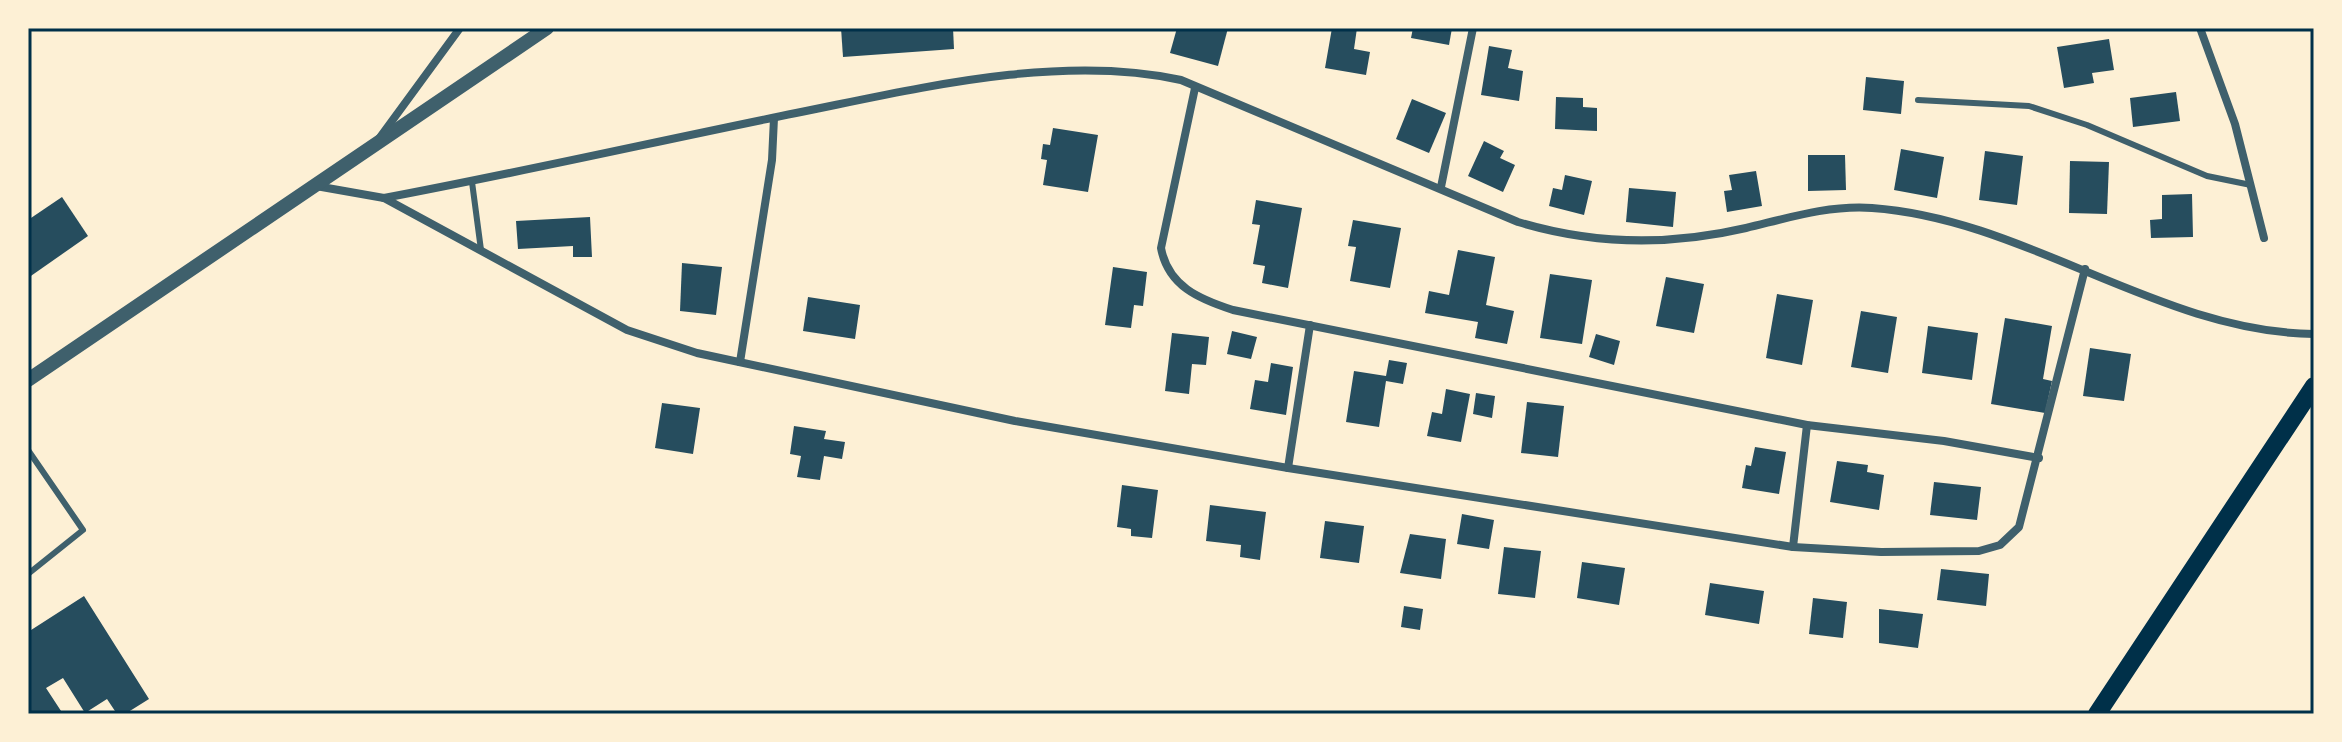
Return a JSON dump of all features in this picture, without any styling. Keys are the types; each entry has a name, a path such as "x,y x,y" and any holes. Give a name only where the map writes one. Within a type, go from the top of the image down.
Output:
{"main road":[{"path":"2097,714 2314,386"}],"street":[{"path":"376,143 460,28"},
{"path":"28,380 547,28"},
{"path":"1441,187 1473,28"},
{"path":"2200,28 2235,124 2264,238"},
{"path":"384,198 906,91 1008,76 1125,72 1181,80 1518,222 1562,235 1602,241 1694,237 1828,209 1871,208 1954,225 2085,269 2172,304 2251,329 2314,334"},
{"path":"1195,88 1161,248 1164,266 1180,284 1201,300 1310,325 1807,425 1944,441 2039,458"},
{"path":"740,362 772,160 774,118"},
{"path":"315,186 384,198 627,330 697,353 1015,421 1288,468 1793,547 1979,551 2000,545 2019,527 2085,269"},
{"path":"1288,468 1310,325"},
{"path":"1793,547 1807,425"}],"lane":[{"path":"1918,100 2029,106 2087,125 2207,176 2251,185"},
{"path":"472,182 481,250"},
{"path":"28,450 83,530 28,574"}],"building":[{"path":"841,28 953,28 954,49 843,57"},
{"path":"1177,28 1228,28 1218,66 1170,53"},
{"path":"1332,28 1357,28 1354,49 1370,52 1366,75 1325,68"},
{"path":"1413,28 1452,28 1449,45 1411,38"},
{"path":"2109,39 2114,70 2092,73 2094,83 2064,88 2057,47"},
{"path":"1489,46 1512,50 1508,68 1523,71 1519,101 1481,95"},
{"path":"1866,77 1904,81 1901,114 1863,110"},
{"path":"2176,92 2180,121 2133,127 2130,98"},
{"path":"1556,97 1583,98 1583,107 1597,108 1597,131 1555,129"},
{"path":"1412,99 1446,113 1429,153 1396,139"},
{"path":"1053,128 1098,135 1088,192 1043,185 1047,160 1041,159 1043,144 1050,145"},
{"path":"1484,141 1504,151 1500,158 1515,165 1503,192 1468,176"},
{"path":"1901,149 1944,157 1937,198 1894,190"},
{"path":"1985,151 2023,156 2017,205 1979,200"},
{"path":"1808,155 1845,155 1846,190 1808,191"},
{"path":"2070,161 2109,162 2107,214 2069,213"},
{"path":"1756,171 1762,206 1727,212 1724,191 1732,190 1729,175"},
{"path":"1565,175 1592,181 1584,215 1549,206 1553,188 1562,190"},
{"path":"1629,188 1676,192 1673,227 1626,222"},
{"path":"2192,194 2193,237 2151,238 2150,220 2162,219 2162,195"},
{"path":"62,197 88,236 28,278 28,220"},
{"path":"1256,200 1302,208 1288,288 1262,283 1265,266 1253,264 1260,225 1252,224"},
{"path":"590,217 592,257 573,257 573,246 518,249 516,221"},
{"path":"1353,220 1401,228 1390,288 1350,281 1356,247 1348,246"},
{"path":"1458,250 1495,257 1486,305 1514,311 1507,344 1475,338 1478,322 1425,313 1429,291 1449,295"},
{"path":"682,263 722,267 716,315 680,311"},
{"path":"1113,267 1147,272 1143,306 1134,305 1131,328 1105,325"},
{"path":"1550,274 1592,280 1582,344 1540,338"},
{"path":"1666,277 1704,284 1694,333 1656,326"},
{"path":"1777,294 1813,300 1802,365 1766,358"},
{"path":"808,297 860,305 855,339 803,331"},
{"path":"1861,311 1897,317 1888,373 1851,367"},
{"path":"2005,318 2052,326 2043,379 2052,381 2045,413 1991,404"},
{"path":"1928,326 1978,333 1972,380 1922,373"},
{"path":"1232,331 1257,337 1251,359 1227,354"},
{"path":"1172,333 1209,337 1206,365 1192,364 1189,394 1165,391"},
{"path":"1596,334 1620,341 1614,365 1589,357"},
{"path":"2090,348 2131,354 2124,401 2083,396"},
{"path":"1389,360 1407,363 1403,384 1386,381 1379,427 1346,422 1354,371 1386,376"},
{"path":"1271,363 1293,367 1286,415 1250,409 1255,380 1268,382"},
{"path":"1446,389 1470,394 1461,442 1427,436 1432,412 1442,414"},
{"path":"1476,393 1495,396 1492,418 1473,414"},
{"path":"1527,402 1564,406 1558,457 1521,453"},
{"path":"662,403 700,408 693,454 655,448"},
{"path":"794,426 826,431 824,439 845,442 842,459 824,456 820,480 797,477 801,456 790,454"},
{"path":"1755,447 1786,452 1779,494 1742,488 1746,465 1751,466"},
{"path":"1837,461 1868,465 1867,472 1884,475 1879,510 1830,502"},
{"path":"1934,482 1981,487 1977,520 1930,515"},
{"path":"1122,485 1158,490 1152,538 1131,536 1131,529 1117,527"},
{"path":"1210,505 1266,512 1260,560 1240,557 1241,545 1206,541"},
{"path":"1462,514 1494,520 1489,549 1457,544"},
{"path":"1325,521 1364,526 1359,563 1320,558"},
{"path":"1410,534 1446,539 1441,579 1400,573"},
{"path":"1504,547 1541,551 1535,598 1498,594"},
{"path":"1582,562 1625,568 1619,605 1577,598"},
{"path":"1941,569 1989,574 1986,606 1937,600"},
{"path":"1710,583 1764,591 1759,624 1705,615"},
{"path":"84,596 149,699 125,714 117,714 107,699 85,713 63,678 46,688 63,714 28,714 28,632"},
{"path":"1813,598 1847,602 1843,638 1809,634"},
{"path":"1404,606 1423,609 1420,630 1401,627"},
{"path":"1879,609 1923,614 1918,648 1879,643"}]}
